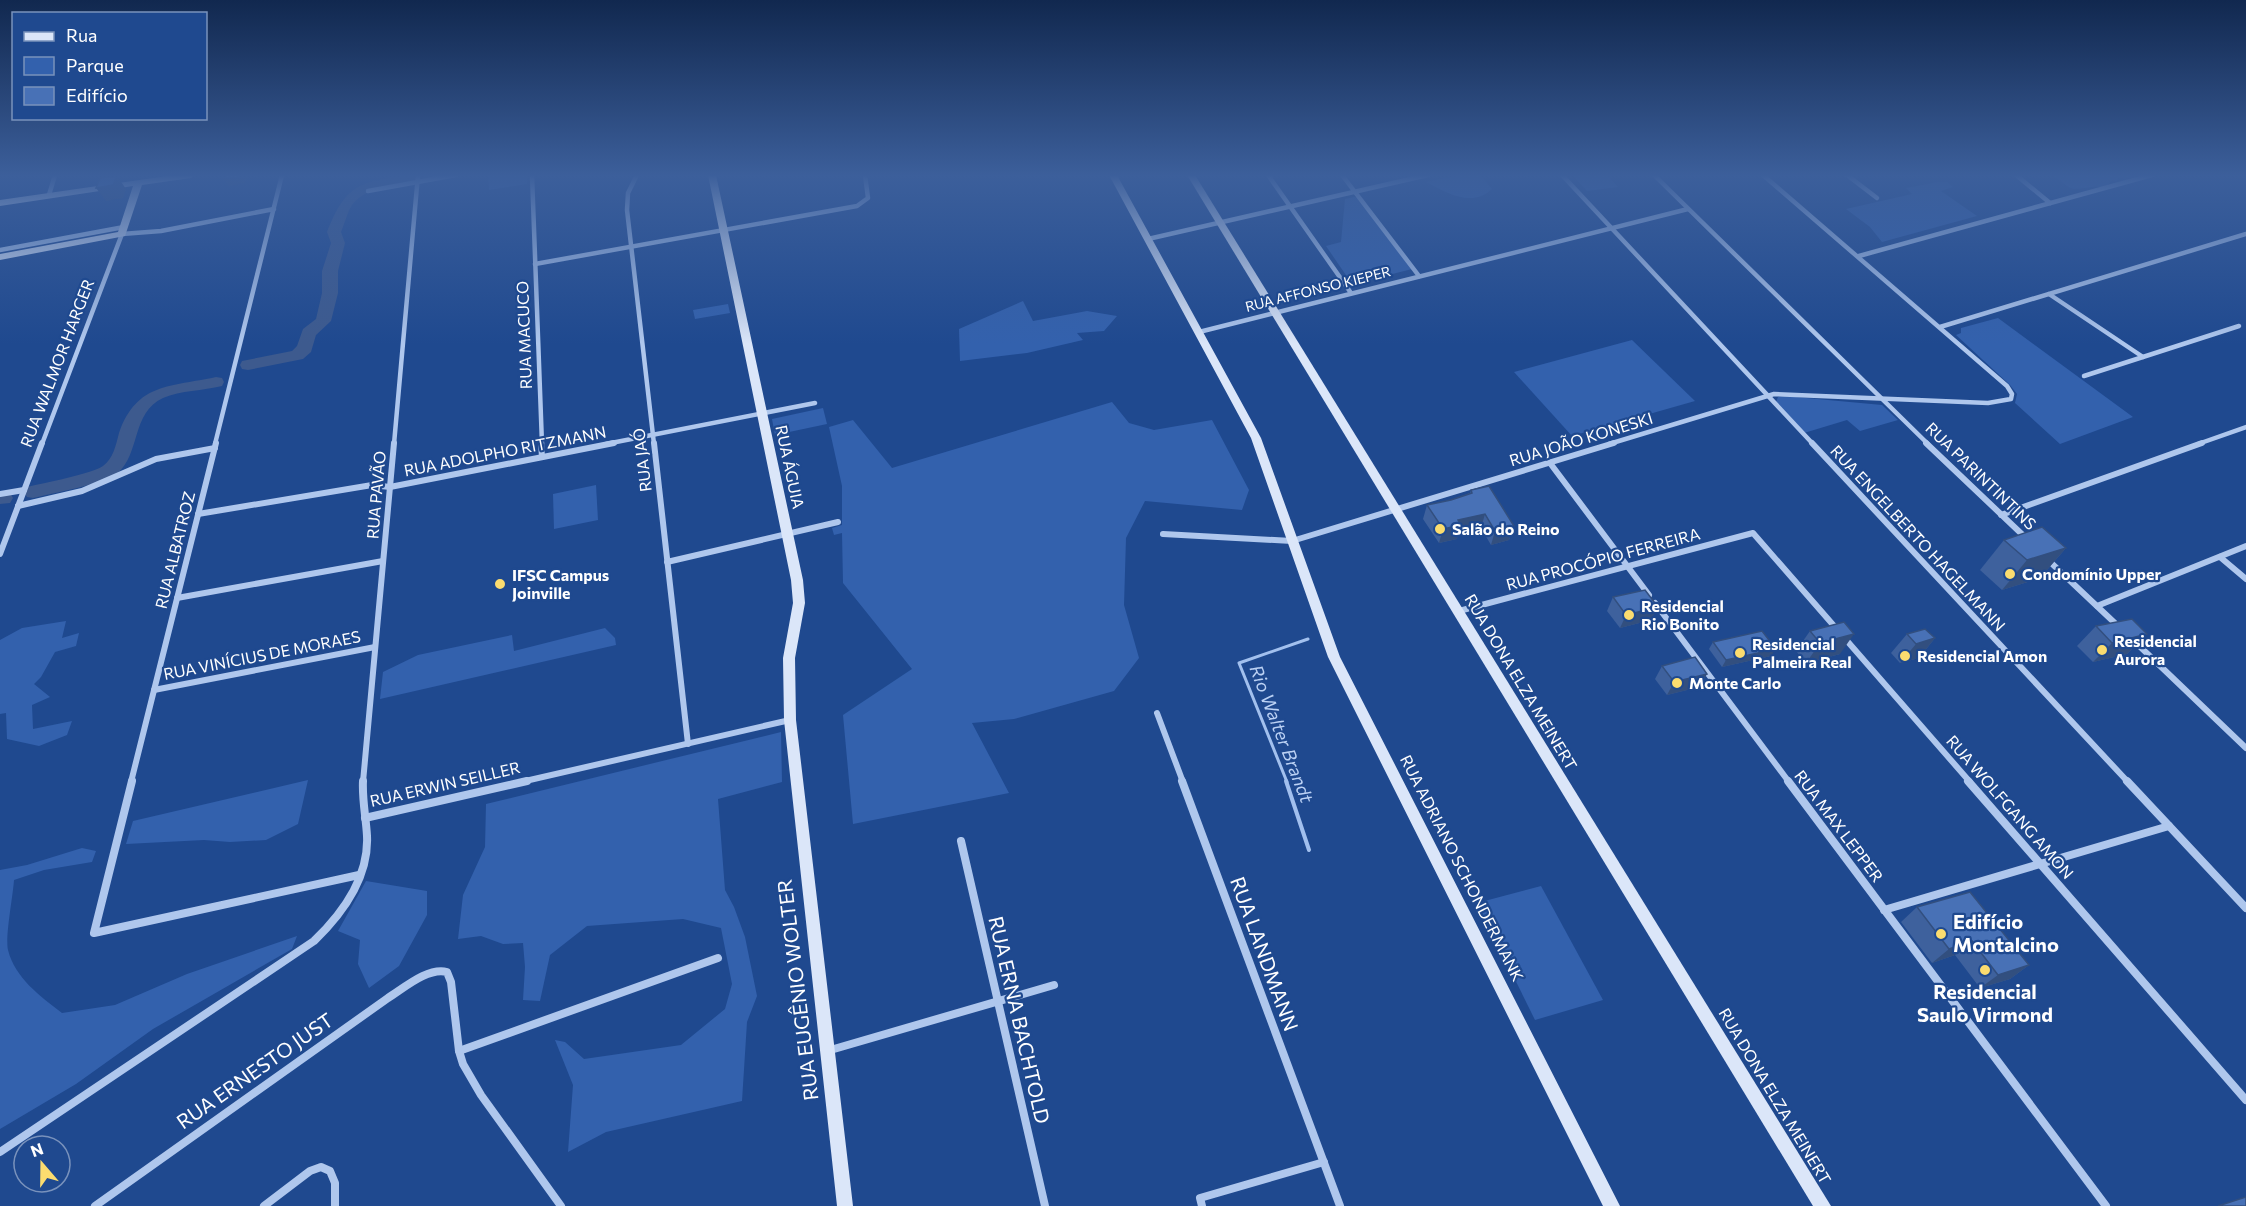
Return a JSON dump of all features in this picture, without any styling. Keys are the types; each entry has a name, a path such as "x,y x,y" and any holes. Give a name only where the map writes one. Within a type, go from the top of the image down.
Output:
{"street":[{"path":"0,250 116,231"},
{"name":"RUA WALMOR HARGER","path":"0,554 123,231"},
{"name":"RUA ALBATROZ","path":"268,231 94,933 359,875"},
{"name":"RUA PAVÃO","path":"365,818 362,796 413,231"},
{"name":"RUA MACUCO","path":"534,231 542,457"},
{"name":"RUA JAÓ","path":"630,231 688,744"},
{"path":"535,264 716,231"},
{"name":"RUA ÁGUIA","path":"723,231 799,592 789,658 794,770"},
{"name":"RUA ADRIANO SCHONDERMANK","path":"1144,231 1256,438 1334,657 1612,1206"},
{"path":"1148,239 1181,231"},
{"name":"RUA DONA ELZA MEINERT","path":"1226,231 1823,1206"},
{"path":"1308,231 1351,294"},
{"path":"1385,231 1419,276"},
{"name":"RUA AFFONSO KIEPER","path":"1199,332 1598,231"},
{"name":"RUA ENGELBERTO HAGELMANN","path":"1614,231 2246,908"},
{"name":"RUA PARINTINTINS","path":"1711,231 1879,398 2036,548"},
{"path":"1830,231 1940,327 2246,234"},
{"path":"1859,256 1948,231"},
{"path":"0,257 48,244"},
{"path":"2049,294 2143,357"},
{"path":"2084,376 2239,326"},
{"name":"RUA JOÃO KONESKI","path":"1163,534 1292,541 1780,394 1988,403 2005,402 2011,399 2012,394 2007,386 1940,327"},
{"name":"RUA ADOLPHO RITZMANN","path":"198,514 372,485 390,487 815,403"},
{"path":"2001,515 2246,427"},
{"path":"18,506 82,491 147,462 215,448"},
{"name":"RUA MAX LEPPER","path":"1550,463 2106,1206"},
{"path":"0,494 24,490"},
{"path":"667,562 838,522"},
{"name":"RUA PROCÓPIO FERREIRA","path":"1459,611 1753,533"},
{"name":"RUA WOLFGANG AMON","path":"1753,533 2246,1100"},
{"path":"2097,606 2246,546"},
{"path":"2045,556 2122,629"},
{"path":"2220,557 2246,579"},
{"path":"177,598 383,561"},
{"path":"2130,637 2246,748"},
{"name":"RUA VINÍCIUS DE MORAES","path":"154,690 375,647"},
{"name":"RUA LANDMANN","path":"1157,713 1340,1206"},
{"name":"RUA ERWIN SEILLER","path":"0,1152 315,941 334,921 359,875 367,846 365,818 790,720"},
{"name":"RUA EUGÊNIO WOLTER","path":"794,770 845,1206"},
{"path":"1884,910 2169,826"},
{"name":"RUA ERNA BACHTOLD","path":"961,841 1045,1206"},
{"path":"561,1206 481,1095 463,1064 459,1051 718,958"},
{"name":"RUA ERNESTO JUST","path":"95,1206 388,998 430,972 439,970 447,972 451,982 459,1051"},
{"path":"826,1051 1054,985"},
{"path":"1201,1202 1324,1162"},
{"path":"264,1206 310,1171 321,1167 330,1171 336,1183 335,1206"}],"green space":[{"path":"1342,231 1385,231 1412,269 1357,283 1350,281 1326,246 1341,242"},
{"path":"1873,231 1921,231 1882,242"},
{"path":"1023,301 1033,321 1087,311 1117,316 1104,331 1077,333 1083,340 1027,353 960,361 959,329"},
{"path":"728,304 730,313 695,319 693,310"},
{"path":"1998,318 2133,417 2060,444 2015,403 2017,394 2010,385 1956,335 1961,333 1961,328"},
{"path":"1632,340 1695,401 1572,436 1514,372"},
{"path":"1778,397 1882,405 1898,420 1860,431 1847,420 1804,433 1776,402"},
{"path":"1112,402 1129,423 1154,430 1212,420 1249,490 1242,510 1145,501 1126,538 1124,605 1139,658 1114,691 1014,719 972,723 1009,793 853,824 843,715 912,669 843,583 842,533 834,535 832,528 842,525 842,486 829,427 853,420 892,468"},
{"path":"823,408 827,424 775,435 772,419"},
{"path":"596,485 598,520 554,529 553,494"},
{"path":"66,621 62,638 79,633 76,646 55,652 41,677 34,684 50,697 32,705 33,729 72,721 67,735 39,746 7,739 6,713 0,714 0,640 22,628"},
{"path":"605,628 615,638 616,645 380,699 383,672 418,655 512,635 514,651"},
{"path":"781,732 782,782 718,799 725,890 745,937 757,996 747,1022 742,1101 606,1132 568,1152 573,1085 555,1040 565,1042 584,1059 681,1045 725,1009 732,984 721,928 683,919 587,926 550,955 540,1001 523,1000 525,967 523,943 503,944 481,936 458,939 463,895 485,847 486,804"},
{"path":"308,780 298,824 266,840 126,844 133,821"},
{"path":"82,848 96,851 92,862 44,870 14,880 8,936 11,960 29,986 62,1013 115,1005 187,974 297,936 292,949 153,1029 76,1084 0,1129 0,870 27,865"},
{"path":"366,881 427,891 427,915 399,966 369,988 358,964 360,940 338,931"},
{"path":"1541,886 1603,1000 1535,1020 1477,903"}],"building":[{"path":"1489,486 1514,526 1495,531 1485,514 1458,520 1461,525 1443,529 1427,505 1451,500 1472,493 1471,490"},
{"path":"2042,527 2066,548 2027,560 2004,540"},
{"path":"1645,590 1658,607 1626,615 1613,597"},
{"path":"2132,619 2147,634 2112,643 2096,626"},
{"path":"1844,622 1854,634 1820,643 1810,631"},
{"path":"1925,629 1935,638 1916,644 1907,634"},
{"path":"1762,631 1776,649 1726,660 1713,642"},
{"path":"1695,657 1707,674 1674,682 1662,666"},
{"path":"1970,892 2029,965 1998,975 1972,941 1949,949 1917,907"},
{"path":"2246,1197 2246,1206 2218,1206"}],"waterway":[{"path":"248,365 297,355 305,348 309,333 323,321 330,293 330,271 338,243 334,231"},
{"path":"33,492 108,472 121,455 132,421 145,402 163,392 216,382"},
{"name":"Rio Walter Brandt","path":"1287,782 1239,663 1308,639"},
{"name":"Rio Walter Brandt","path":"1286,781 1309,850"}],"place":[{"name":"Salão do Reino","path":"1440,529"},
{"name":"Condomínio Upper","path":"2010,574"},
{"name":"IFSC Campus Joinville","path":"500,584"},
{"name":"Residencial Rio Bonito","path":"1629,615"},
{"name":"Residencial Aurora","path":"2102,650"},
{"name":"Residencial Palmeira Real","path":"1740,653"},
{"name":"Residencial Amon","path":"1905,656"},
{"name":"Monte Carlo","path":"1677,683"},
{"name":"Edifício Montalcino","path":"1941,934"},
{"name":"Residencial Saulo Virmond","path":"1985,970"}]}
